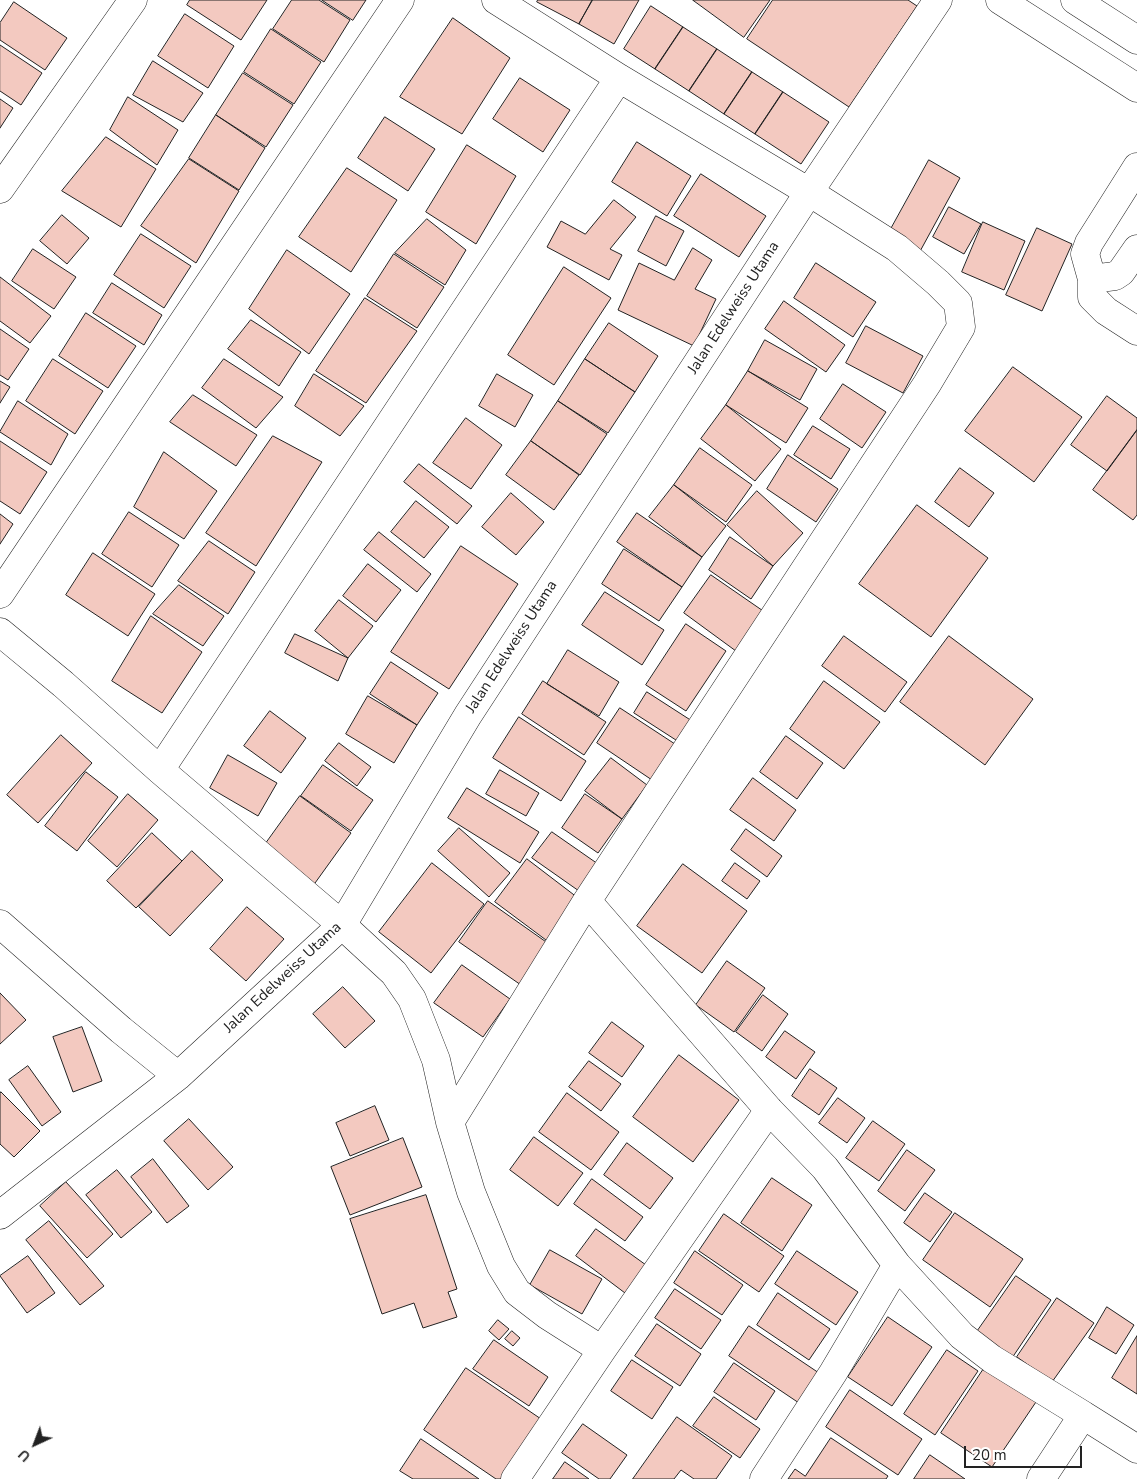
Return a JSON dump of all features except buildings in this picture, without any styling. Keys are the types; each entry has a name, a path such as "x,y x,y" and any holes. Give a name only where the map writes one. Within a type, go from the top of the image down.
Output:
{"street":[{"path":"0,189 134,0"},
{"path":"0,594 400,0"},
{"path":"450,1122 587,900 916,401 961,327 958,303 897,248 810,192 619,78 496,0"},
{"name":"Jalan Edelweiss Utama","path":"0,1215 178,1076 342,925 468,715 938,0"},
{"path":"1000,0 1137,88"},
{"path":"1075,0 1137,40"},
{"path":"160,770 619,78"},
{"path":"1137,167 1086,249 1085,254 1092,280 1092,297 1106,311 1137,331"},
{"path":"1092,280 1115,276 1121,272 1137,248"},
{"path":"0,632 342,925 394,973 412,999 436,1060 450,1122 471,1192 501,1266 517,1292 547,1316 602,1350"},
{"path":"587,900 769,1110 825,1168 897,1266 962,1336 992,1359 1137,1449"},
{"path":"0,924 121,1030 178,1076"},
{"path":"515,1479 769,1110"},
{"path":"764,1479 833,1373 897,1266"},
{"path":"1041,1479 1083,1415"}]}
